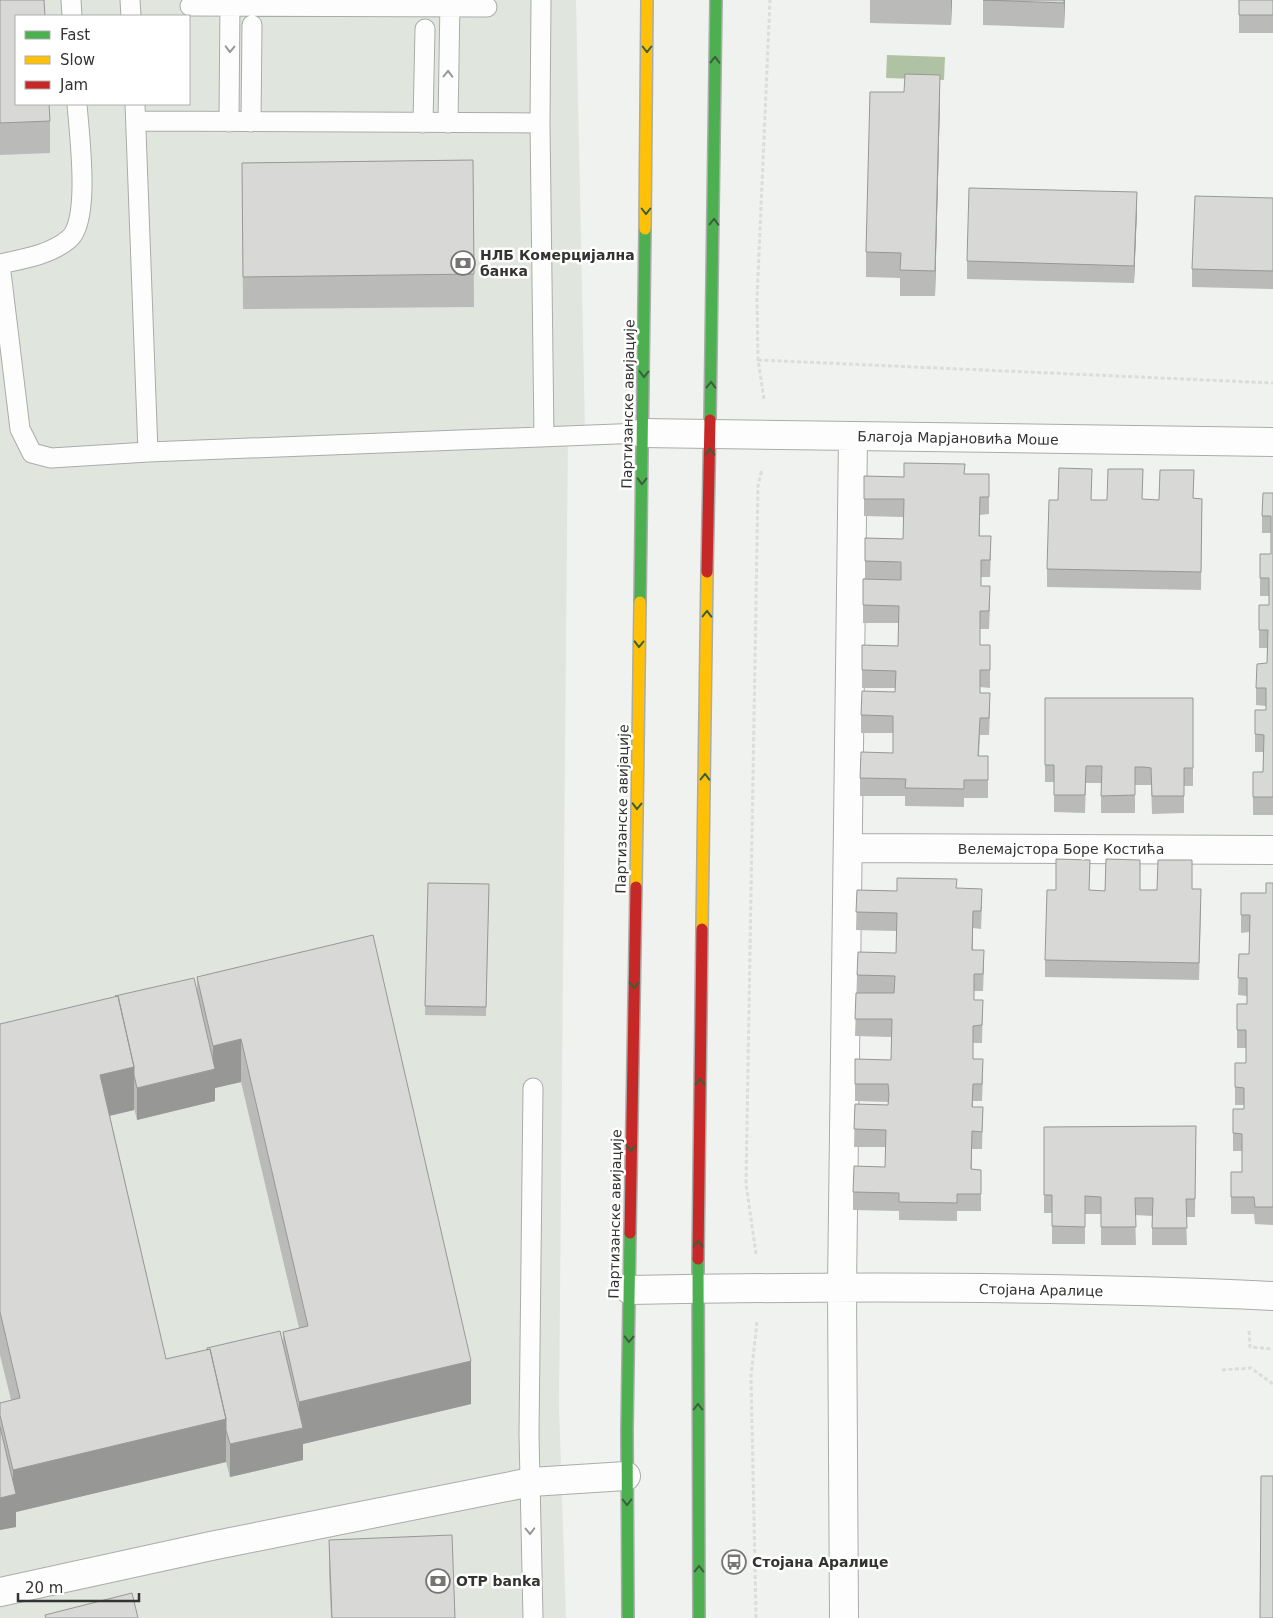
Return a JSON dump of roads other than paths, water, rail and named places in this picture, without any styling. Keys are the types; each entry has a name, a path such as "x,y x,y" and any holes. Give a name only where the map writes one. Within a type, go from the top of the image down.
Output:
{"main road":[{"name":"Партизанске авијације","path":"628,1618 626,1476 647,0"},
{"path":"699,1618 698,1168 716,0"}],"street":[{"name":"Благоја Марјановића Моше","path":"642,433 1273,442"},
{"path":"844,1618 842,1288 853,437"},
{"name":"Велемајстора Боре Костића","path":"849,848 1273,850"},
{"name":"Стојана Аралице","path":"630,1290 842,1288 1152,1291 1273,1296"},
{"path":"0,1592 211,1546 530,1482 626,1476"}],"lane":[{"path":"71,0 72,15"},
{"path":"130,0 131,15"},
{"path":"541,0 540,124 544,437"},
{"path":"229,122 230,3"},
{"path":"190,6 230,3 450,4 487,7"},
{"path":"448,123 450,4"},
{"path":"251,122 252,25"},
{"path":"423,123 425,30"},
{"path":"77,105 82,194 80,218 70,239 38,255 0,264 20,430 32,453 51,458 148,452 642,433"},
{"path":"148,452 135,112 229,122 540,124"},
{"path":"533,1088 530,1482 533,1618"}],"place":[{"name":"НЛБ Комерцијална банка","path":"463,263"},
{"name":"Стојана Аралице","path":"734,1562"},
{"name":"OTP banka","path":"438,1581"}]}
